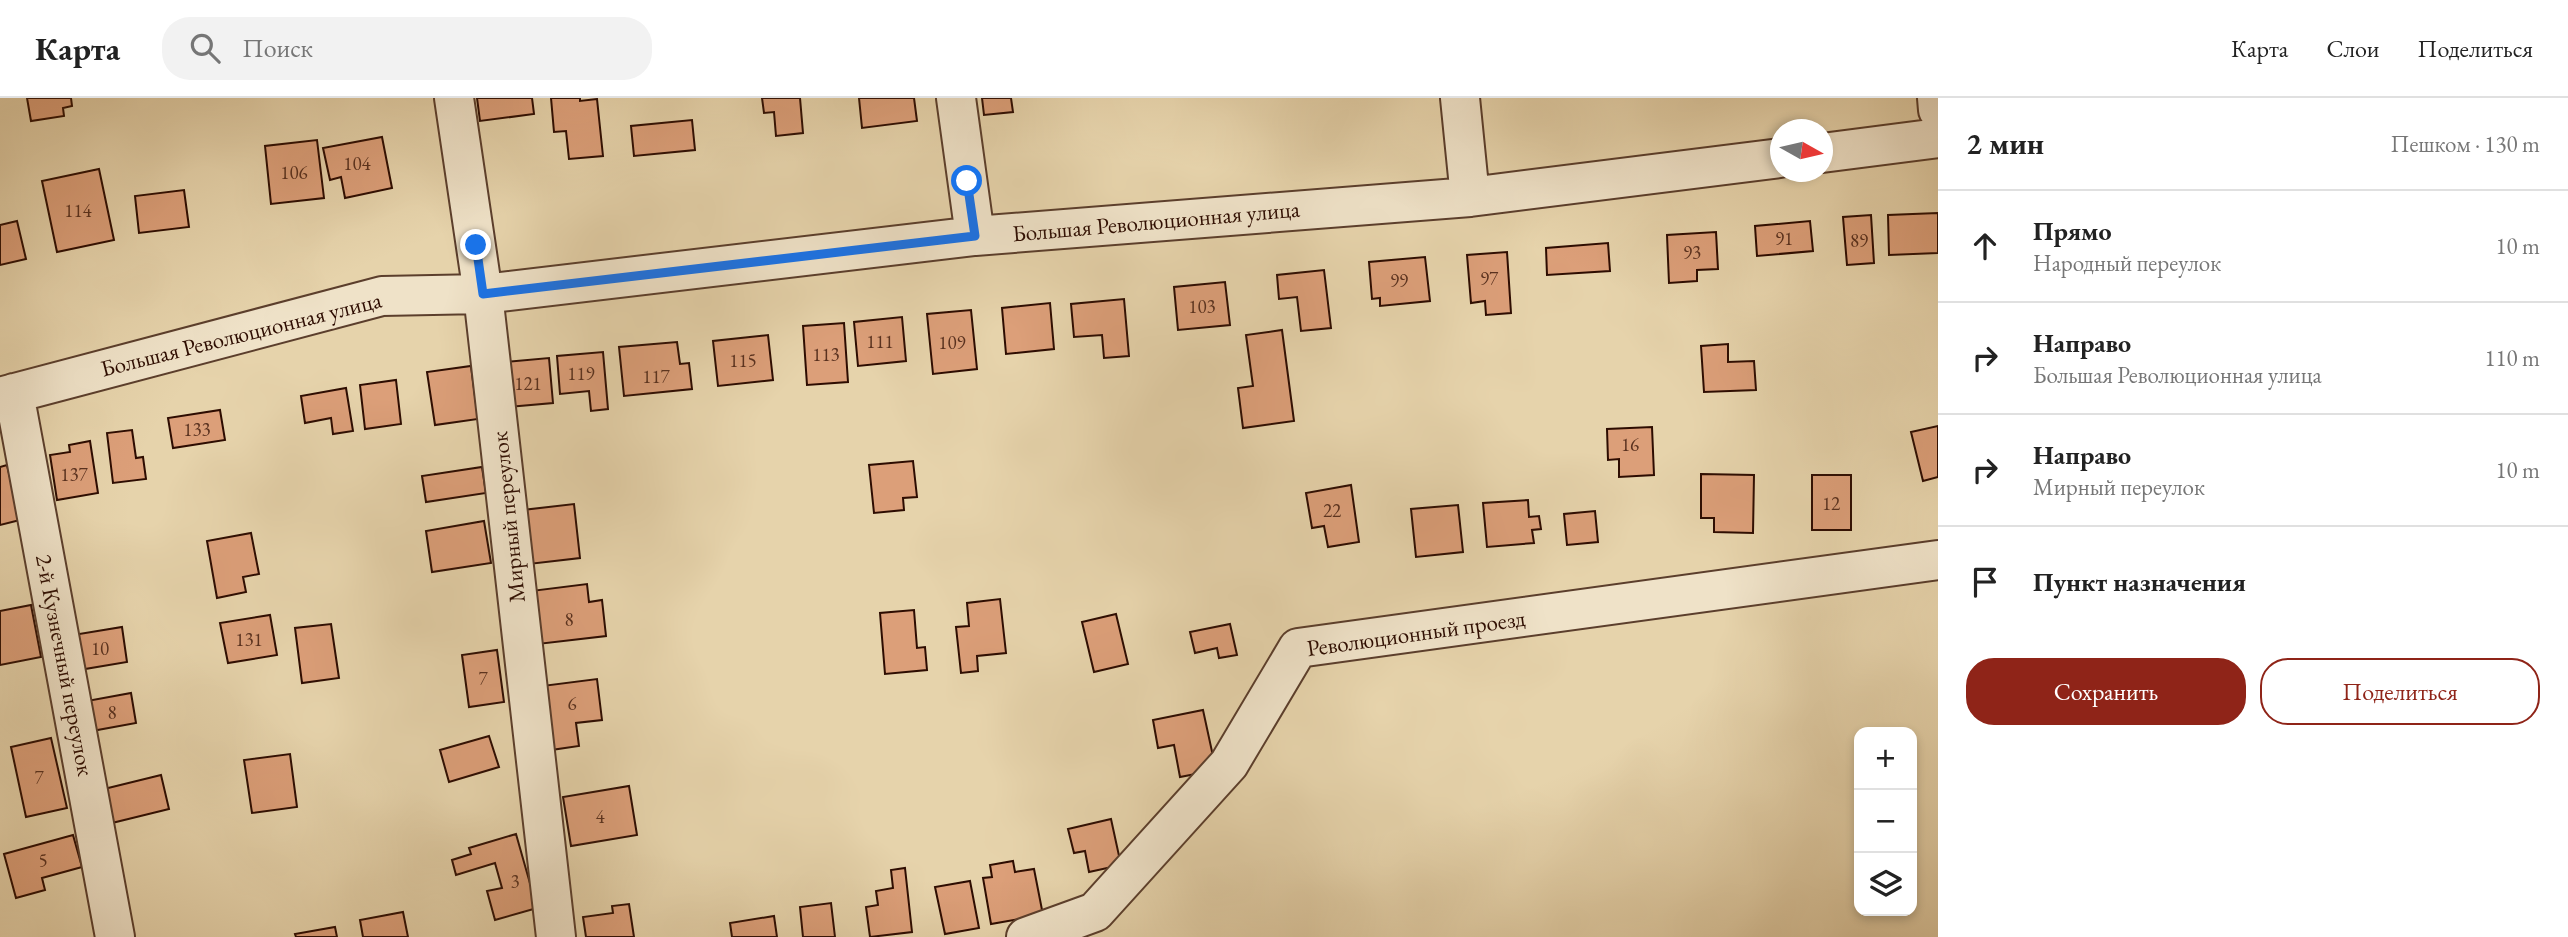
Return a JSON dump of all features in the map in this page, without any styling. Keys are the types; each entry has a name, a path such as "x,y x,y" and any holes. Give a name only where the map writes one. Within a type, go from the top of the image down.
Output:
{"street":[{"name":"Мирный переулок","path":"454,98 483,294 556,937"},
{"path":"956,98 975,236"},
{"path":"1460,98 1470,197"},
{"path":"1937,98 1938,110"},
{"path":"1833,152 1938,138"},
{"name":"Большая Революционная улица","path":"7,395 382,296 483,294 975,236 1470,197 1770,159"},
{"name":"2-й Кузнечный переулок","path":"7,395 115,937"},
{"name":"Революционный проезд","path":"1026,937 1095,912 1230,764 1298,648 1938,560"}],"building":[{"path":"27,98 71,98 72,106 63,108 64,116 31,121"},
{"path":"477,98 532,98 534,114 480,121"},
{"path":"551,98 580,98 580,101 597,99 603,156 569,159 566,131 554,132"},
{"path":"762,98 800,98 803,133 776,136 774,112 764,113"},
{"path":"859,98 914,98 917,121 862,128"},
{"path":"982,98 1011,98 1013,112 984,115"},
{"path":"692,120 695,150 634,156 631,126"},
{"path":"382,137 392,188 345,198 341,177 330,180 323,148"},
{"path":"317,140 324,198 271,204 265,146"},
{"path":"99,169 114,240 57,252 42,181"},
{"path":"184,190 189,227 139,233 135,196"},
{"path":"1938,213 1938,253 1889,255 1888,215"},
{"path":"1871,215 1874,263 1847,265 1843,217"},
{"path":"17,221 26,259 0,265 0,225"},
{"path":"1810,221 1813,251 1757,256 1755,226"},
{"path":"1716,232 1718,269 1697,270 1697,281 1669,283 1667,235"},
{"path":"1608,243 1610,271 1547,275 1546,248"},
{"path":"1507,252 1511,313 1486,315 1485,301 1471,303 1467,255"},
{"path":"1425,257 1430,301 1380,306 1380,298 1372,299 1369,262"},
{"path":"1324,270 1331,328 1301,331 1297,297 1279,299 1277,275"},
{"path":"1225,282 1230,325 1178,330 1174,287"},
{"path":"1124,299 1129,356 1104,358 1102,335 1074,337 1071,304"},
{"path":"1050,303 1054,349 1006,354 1002,308"},
{"path":"971,310 977,369 933,374 927,314"},
{"path":"902,317 906,361 858,366 854,322"},
{"path":"844,323 848,382 807,385 803,326"},
{"path":"1282,330 1294,421 1243,428 1238,388 1253,386 1246,335"},
{"path":"768,335 773,380 718,386 713,341"},
{"path":"677,342 680,364 689,363 692,389 624,396 619,347"},
{"path":"1728,344 1728,362 1754,361 1756,390 1704,392 1701,346"},
{"path":"603,352 608,409 591,411 589,391 560,394 557,356"},
{"path":"549,358 553,403 508,407 504,362"},
{"path":"471,366 478,419 435,425 427,372"},
{"path":"396,380 401,424 365,429 360,385"},
{"path":"346,388 353,431 333,434 331,418 305,423 301,396"},
{"path":"220,410 225,440 173,448 168,418"},
{"path":"1938,426 1938,477 1923,481 1911,432"},
{"path":"1652,427 1654,475 1619,477 1619,459 1608,460 1607,429"},
{"path":"132,430 136,458 143,457 146,479 113,483 107,433"},
{"path":"90,441 98,493 57,500 50,455 70,452 69,445"},
{"path":"913,461 917,497 903,498 904,510 874,513 869,465"},
{"path":"7,465 20,520 0,525 0,467"},
{"path":"482,467 486,493 426,502 422,476"},
{"path":"1701,474 1754,475 1753,533 1714,532 1714,518 1701,518"},
{"path":"1812,475 1851,475 1851,530 1812,530"},
{"path":"1351,485 1359,542 1328,547 1324,526 1312,528 1306,493"},
{"path":"1528,500 1529,517 1539,516 1541,529 1532,530 1534,543 1487,547 1483,503"},
{"path":"574,504 580,558 529,564 523,510"},
{"path":"1458,505 1463,552 1416,557 1411,509"},
{"path":"1595,511 1598,542 1567,545 1564,514"},
{"path":"484,521 491,563 432,572 426,531"},
{"path":"251,533 259,574 243,577 246,592 217,598 207,541"},
{"path":"587,584 589,602 602,600 606,636 538,644 531,591"},
{"path":"1000,599 1006,653 977,656 978,671 961,673 956,627 969,626 967,603"},
{"path":"31,605 41,657 0,665 0,611"},
{"path":"914,610 917,648 925,647 927,670 885,674 880,613"},
{"path":"1116,614 1128,664 1094,672 1082,622"},
{"path":"270,615 277,655 228,663 220,623"},
{"path":"331,624 339,678 302,683 295,628"},
{"path":"1230,624 1237,655 1219,658 1217,648 1195,653 1190,632"},
{"path":"122,627 127,662 79,670 73,635"},
{"path":"497,650 504,702 469,707 462,655"},
{"path":"597,679 602,720 576,723 579,746 551,750 542,686"},
{"path":"131,693 136,723 92,731 87,701"},
{"path":"1203,710 1216,770 1180,777 1174,745 1158,748 1153,720"},
{"path":"489,736 499,767 449,782 440,750"},
{"path":"51,738 67,808 26,817 11,747"},
{"path":"290,754 297,807 252,813 244,760"},
{"path":"161,775 169,809 112,823 104,789"},
{"path":"629,786 637,835 571,846 563,797"},
{"path":"1111,819 1121,865 1089,872 1085,851 1074,853 1068,829"},
{"path":"516,834 537,908 495,920 487,891 502,888 495,863 456,875 452,860 471,854 469,848"},
{"path":"73,835 82,867 42,878 45,890 16,898 4,854"},
{"path":"1013,861 1015,872 1034,869 1043,915 991,924 983,878 992,877 990,865"},
{"path":"905,868 912,932 870,937 866,907 878,905 876,891 893,888 891,870"},
{"path":"970,881 979,928 945,934 935,887"},
{"path":"831,903 835,937 803,937 800,907"},
{"path":"629,904 634,937 586,937 583,917 613,913 612,906"},
{"path":"403,912 408,937 363,937 360,920"},
{"path":"774,916 777,937 732,937 730,923"},
{"path":"335,927 337,937 296,937 295,934"}],"route":[{"path":"476,245 483,294 975,236 967,181"}]}
